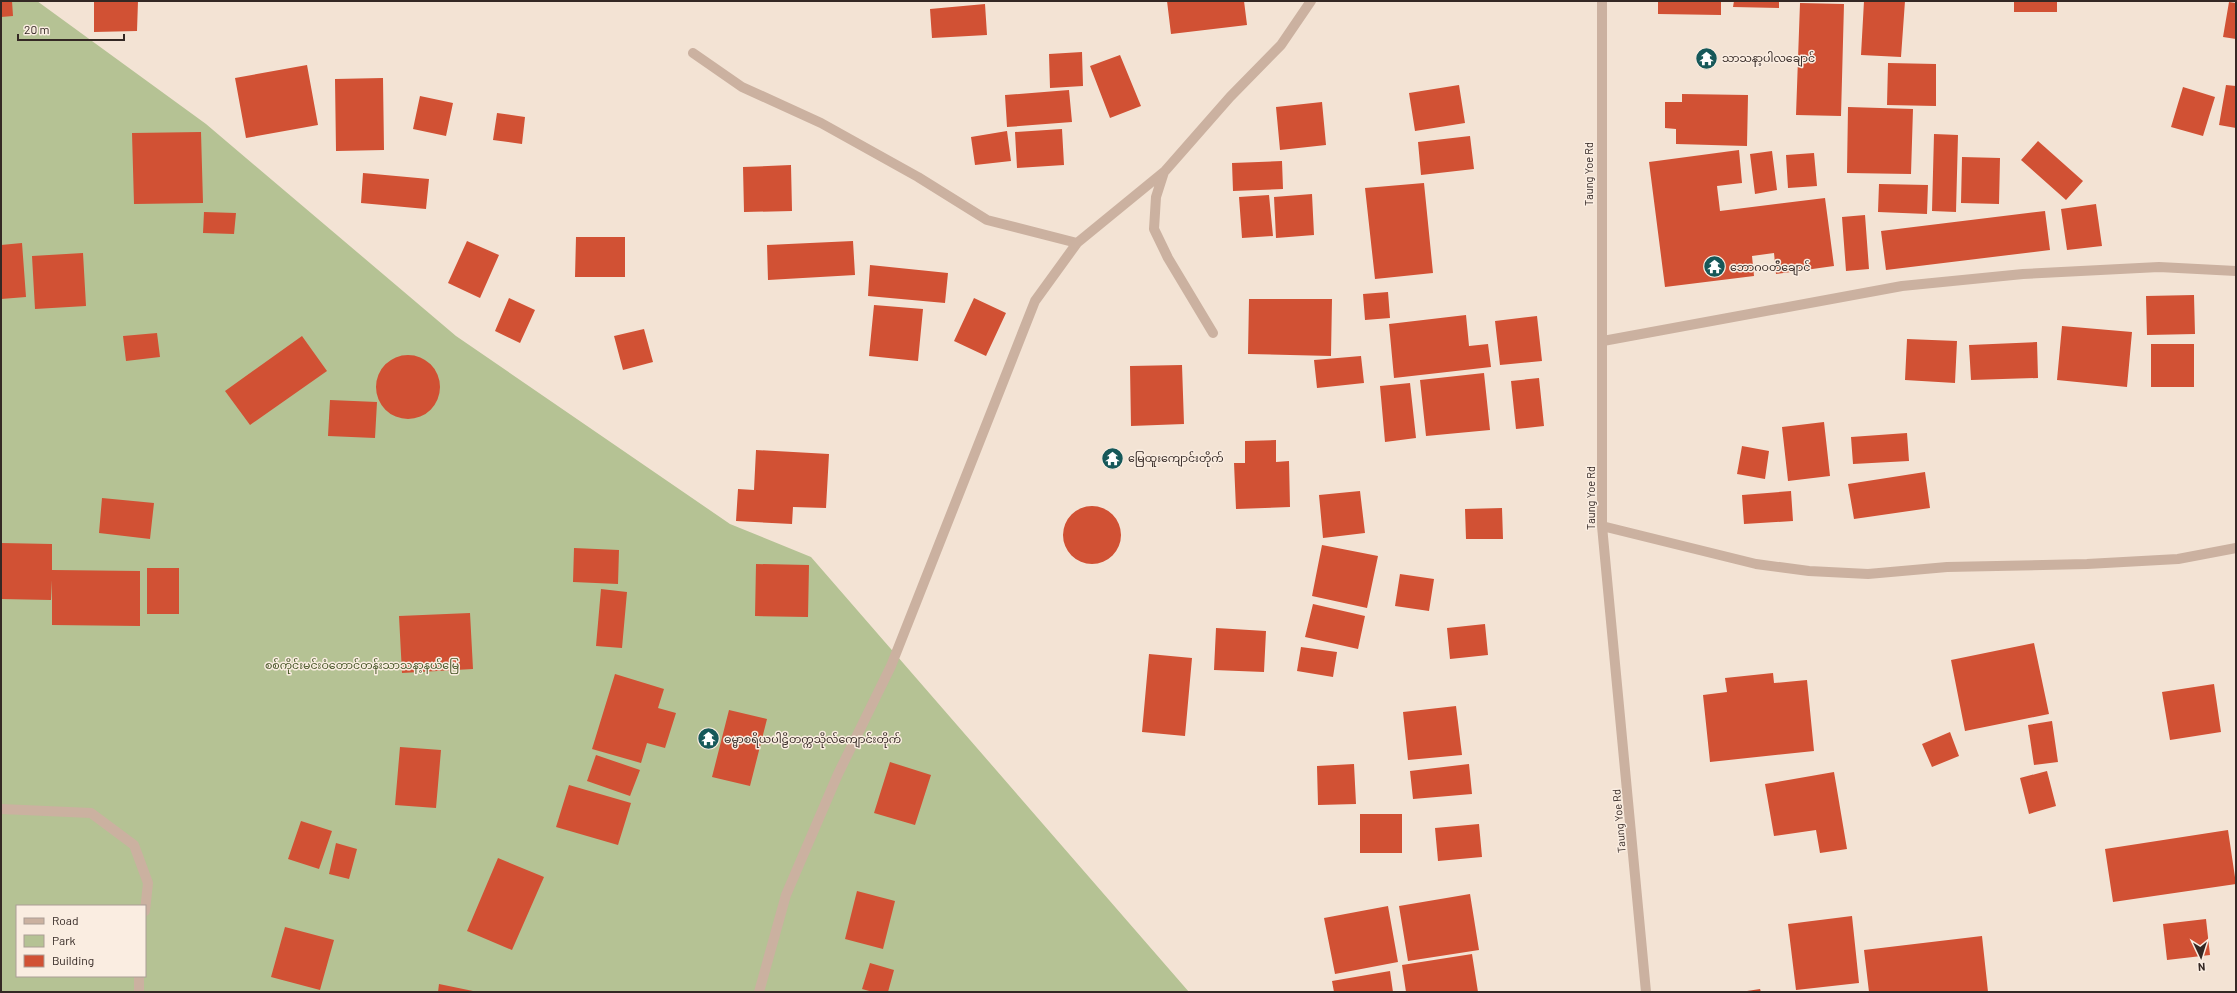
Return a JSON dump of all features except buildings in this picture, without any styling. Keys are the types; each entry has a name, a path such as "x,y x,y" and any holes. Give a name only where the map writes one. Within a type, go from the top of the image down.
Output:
{"street":[{"path":"759,992 786,895 838,774 891,666 1034,301 1077,243 1165,170 1230,97 1281,45 1311,1"},
{"name":"Taung Yoe Rd","path":"1602,1 1602,526 1646,992"},
{"path":"693,54 742,87 821,122 988,220 1077,243"},
{"path":"1165,170 1156,197 1154,229 1168,258 1213,333"},
{"path":"1603,341 1902,286 2023,274 2159,267 2236,271"},
{"path":"1602,526 1756,564 1809,571 1868,574 1947,567 2087,564 2178,559 2236,548"},
{"path":"1,809 91,813 134,845 148,883 146,905"},
{"path":"139,977 139,992"}],"green space":[{"name":"စစ်ကိုင်းမင်းဝံတောင်တန်းသာသနာ့နယ်မြေ","path":"1,1 37,1 206,124 456,336 730,524 811,557 1189,992 1,992"}],"place":[{"name":"သာသနာ့ပါလချောင်","path":"1707,58"},
{"name":"ဘောဂဝတီချောင်","path":"1715,267"},
{"name":"မြေထူးကျောင်းတိုက်","path":"1112,458"},
{"name":"ဓမ္မာစရိယပါဠိတက္ကသိုလ်ကျောင်းတိုက်","path":"709,739"}]}
